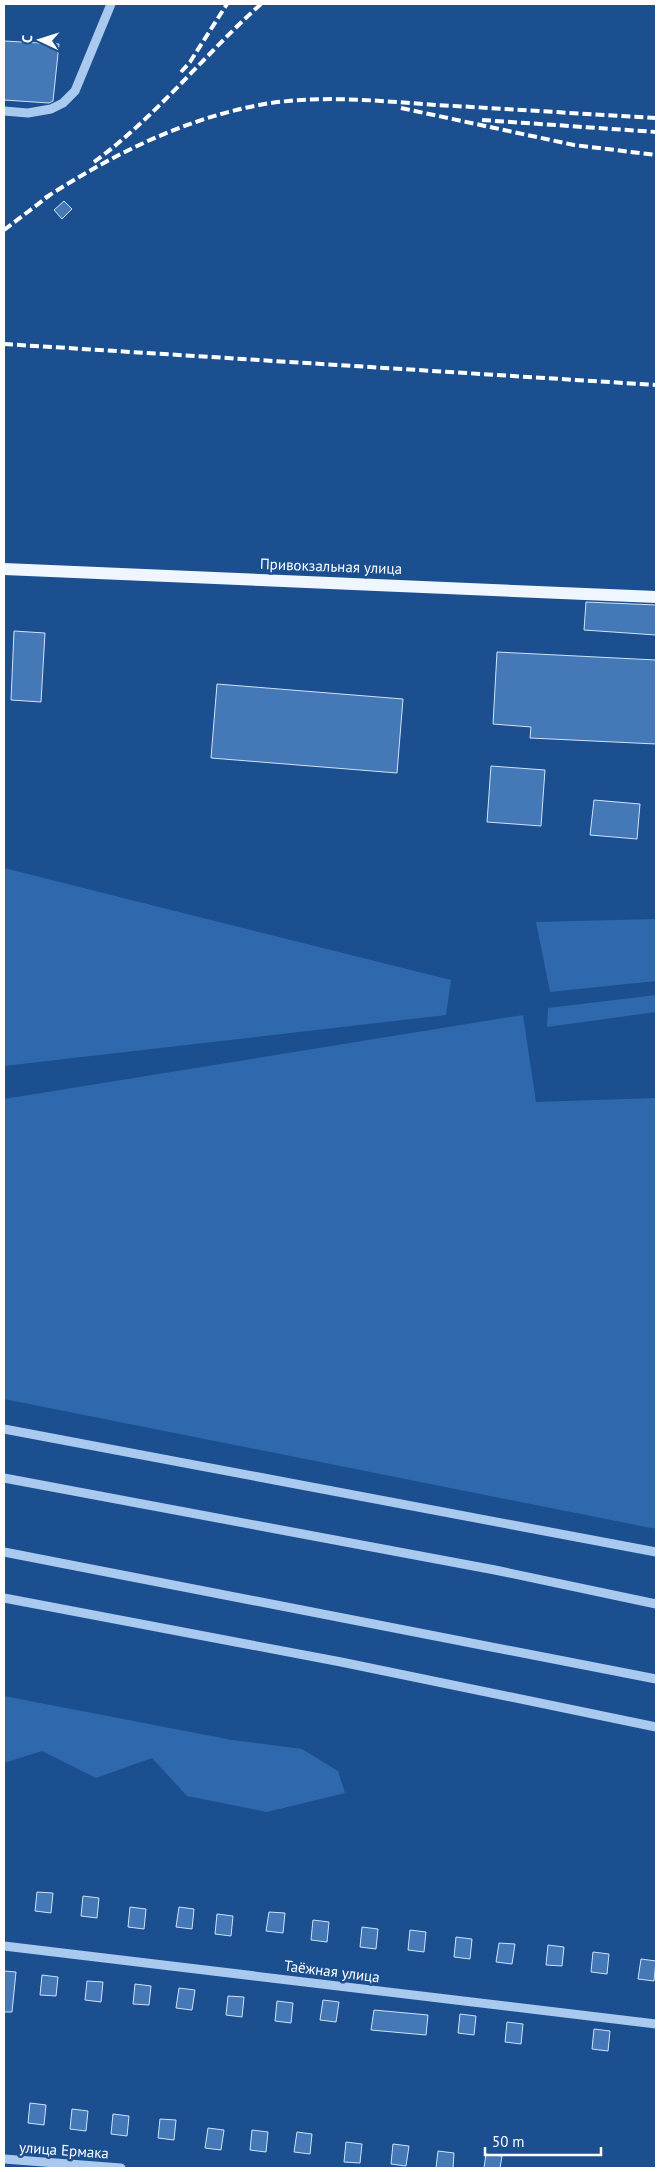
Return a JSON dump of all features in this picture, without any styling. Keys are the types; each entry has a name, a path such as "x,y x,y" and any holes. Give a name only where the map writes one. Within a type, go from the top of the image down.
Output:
{"main road":[{"name":"Привокзальная улица","path":"4,569 656,597"}],"street":[{"path":"4,111 28,113 51,109 63,103 75,91 111,4"},
{"path":"4,1429 656,1552"},
{"path":"4,1478 495,1570 656,1604"},
{"path":"4,1552 656,1679"},
{"path":"4,1598 340,1662 656,1727"},
{"name":"Таёжная улица","path":"4,1946 656,2024"},
{"name":"улица Ермака","path":"4,2159 121,2168"}],"shaded area":[{"path":"4,868 451,980 446,1015 4,1066"},
{"path":"656,919 656,981 550,992 536,922"},
{"path":"656,995 656,1012 547,1027 548,1008"},
{"path":"523,1015 536,1102 656,1098 656,1529 4,1399 4,1099"},
{"path":"4,1696 232,1740 302,1749 338,1771 345,1793 267,1812 187,1796 152,1758 96,1778 42,1751 4,1763"}],"building":[{"path":"4,41 59,44 53,101 49,103 4,100"},
{"path":"64,201 72,209 62,219 54,210"},
{"path":"586,602 656,605 656,635 584,630"},
{"path":"14,631 45,633 41,702 11,700"},
{"path":"497,652 656,660 656,744 530,738 531,727 493,724"},
{"path":"217,684 403,699 397,773 211,758"},
{"path":"491,766 545,770 541,826 487,822"},
{"path":"594,800 640,804 637,839 590,835"},
{"path":"37,1892 53,1893 51,1913 35,1911"},
{"path":"83,1896 99,1898 97,1918 81,1916"},
{"path":"130,1907 146,1909 144,1929 128,1927"},
{"path":"179,1907 194,1909 192,1929 176,1927"},
{"path":"269,1912 285,1913 283,1933 266,1931"},
{"path":"217,1914 233,1916 231,1936 215,1934"},
{"path":"313,1920 329,1922 327,1942 311,1940"},
{"path":"362,1927 378,1929 376,1949 360,1947"},
{"path":"410,1930 426,1932 424,1952 408,1950"},
{"path":"456,1937 472,1939 470,1959 454,1957"},
{"path":"499,1943 515,1944 512,1964 496,1962"},
{"path":"548,1945 564,1947 562,1966 546,1965"},
{"path":"593,1952 609,1954 607,1974 591,1972"},
{"path":"641,1959 656,1961 654,1981 638,1979"},
{"path":"4,1971 16,1972 12,2012 4,2012"},
{"path":"42,1975 58,1977 56,1996 40,1995"},
{"path":"87,1981 103,1982 101,2002 85,2000"},
{"path":"135,1984 151,1986 149,2005 133,2004"},
{"path":"179,1988 195,1990 192,2010 176,2008"},
{"path":"228,1996 244,1997 242,2017 226,2015"},
{"path":"323,2000 339,2002 336,2022 320,2020"},
{"path":"277,2001 293,2003 291,2023 275,2021"},
{"path":"374,2010 428,2015 426,2035 371,2030"},
{"path":"460,2014 476,2016 474,2035 458,2033"},
{"path":"507,2022 523,2024 521,2044 505,2042"},
{"path":"594,2029 610,2031 608,2051 592,2049"},
{"path":"30,2103 46,2105 44,2125 28,2123"},
{"path":"72,2109 88,2111 86,2131 70,2129"},
{"path":"113,2114 129,2116 127,2136 111,2134"},
{"path":"160,2119 176,2120 174,2140 158,2138"},
{"path":"208,2128 224,2130 221,2150 205,2148"},
{"path":"252,2130 268,2132 266,2152 250,2150"},
{"path":"297,2132 312,2134 310,2154 294,2152"},
{"path":"346,2142 362,2144 360,2163 344,2162"},
{"path":"393,2144 409,2146 406,2166 391,2164"},
{"path":"438,2151 454,2153 453,2168 436,2168"},
{"path":"486,2154 502,2156 500,2168 484,2168"}],"railway":[{"path":"181,72 190,62 227,4"},
{"path":"94,162 159,106 261,4"},
{"path":"45,198 96,167 175,130 230,112 281,102 326,99 370,100 656,118"},
{"path":"401,108 574,145 656,155"},
{"path":"482,120 656,132"},
{"path":"4,230 50,195"},
{"path":"4,344 656,385"}]}
